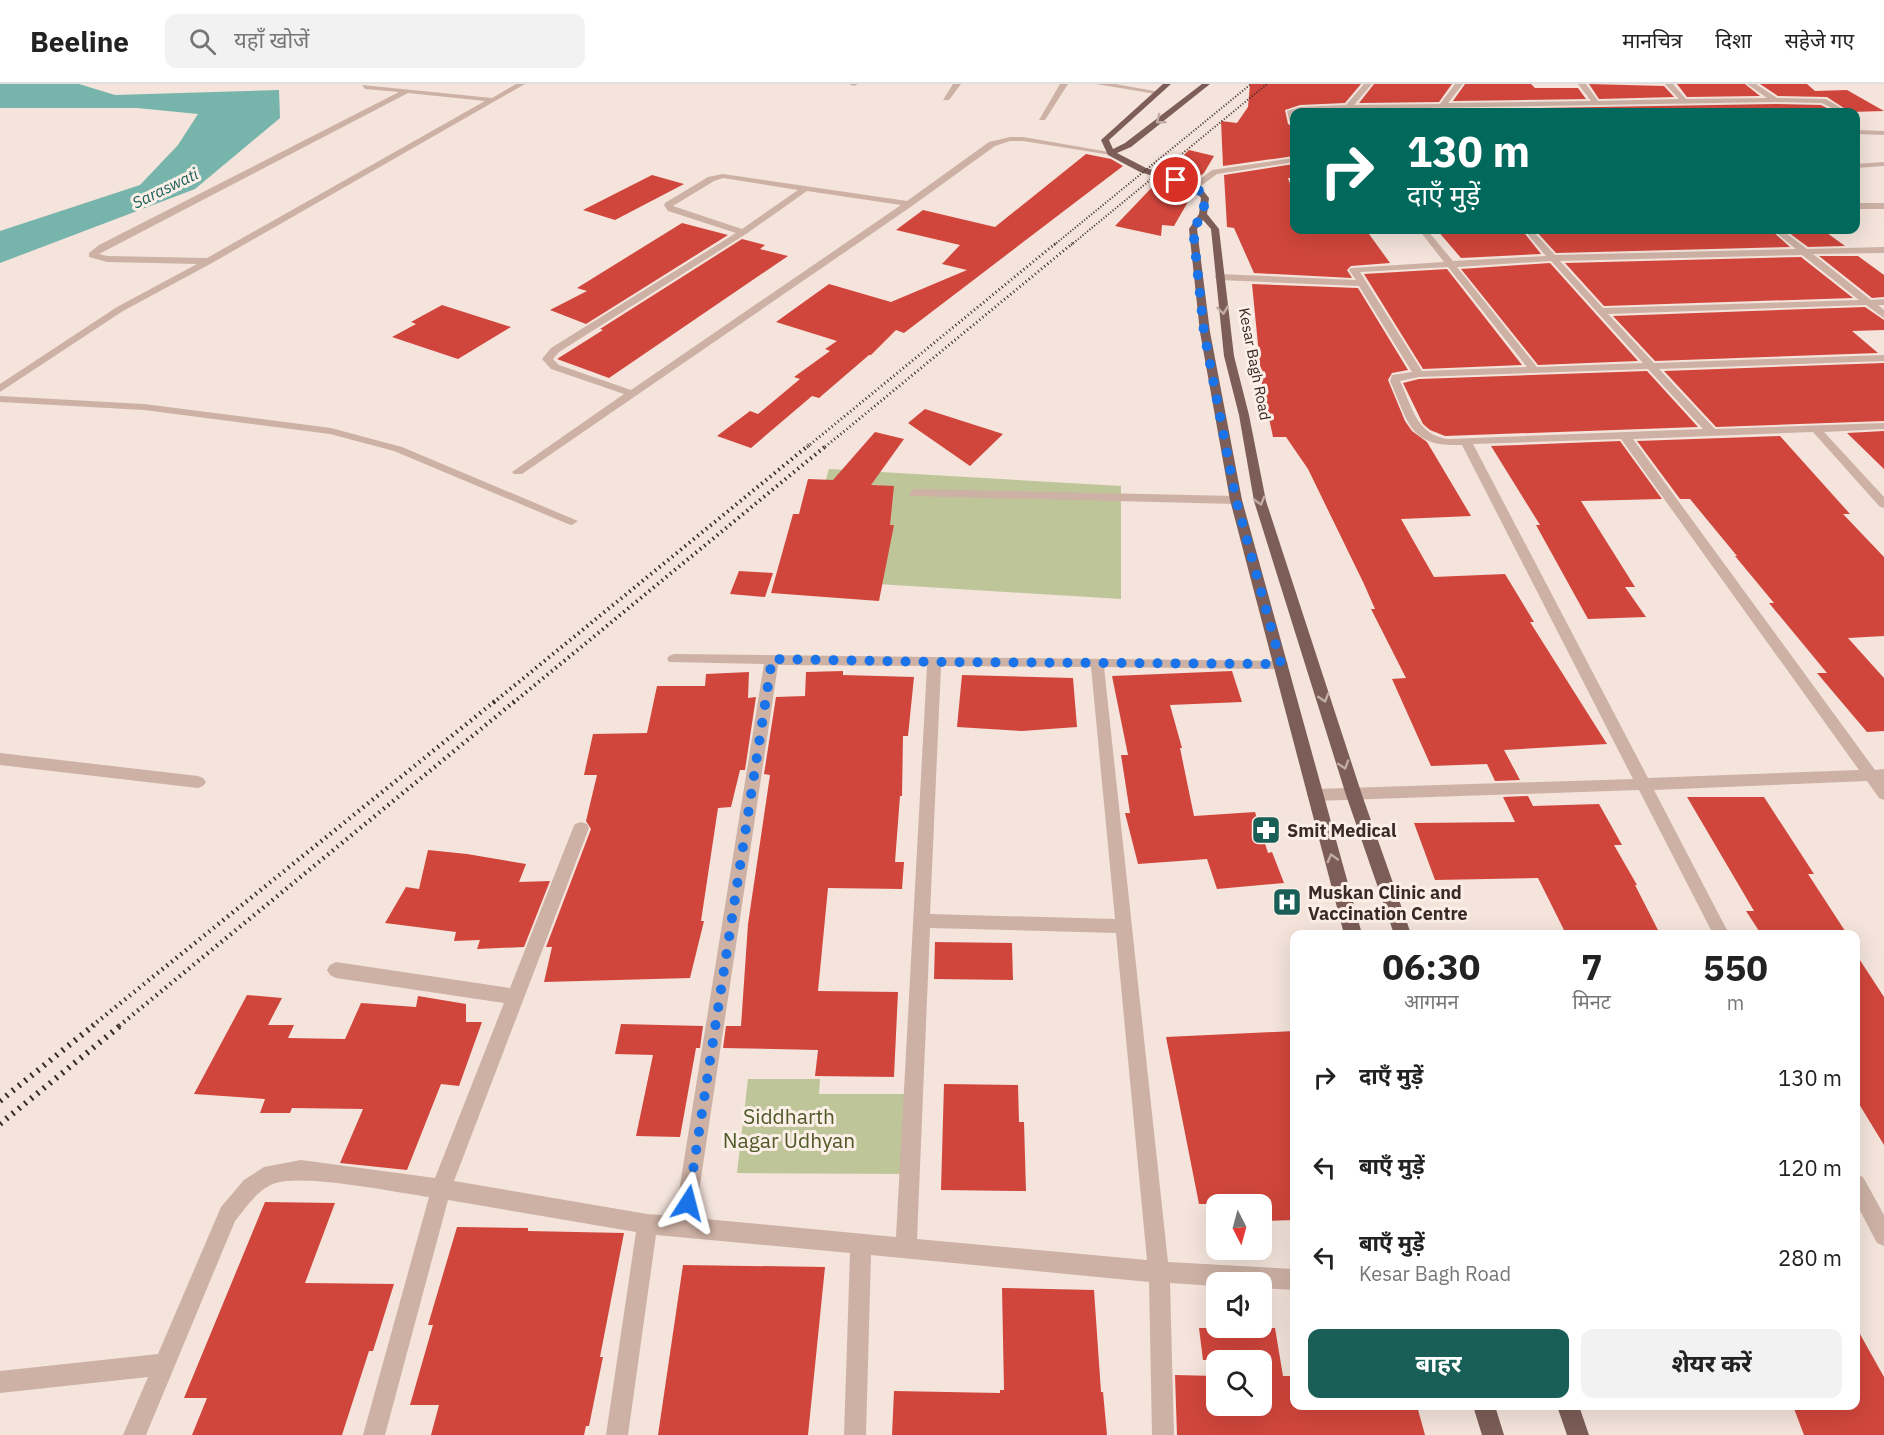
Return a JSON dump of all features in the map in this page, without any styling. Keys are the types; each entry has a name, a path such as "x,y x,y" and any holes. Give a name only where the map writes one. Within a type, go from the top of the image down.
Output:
{"main road":[{"path":"1167,84 1105,140 1111,153 1143,170 1195,186"},
{"path":"1111,153 1128,145 1206,84"},
{"name":"Kesar Bagh Road","path":"1195,186 1205,198 1203,214 1215,229 1229,356 1244,415 1260,501 1354,795"},
{"path":"1203,214 1193,229 1204,332 1236,500 1352,930"},
{"path":"1354,795 1402,930"},
{"path":"1485,1410 1493,1435"},
{"path":"1569,1410 1578,1435"}],"street":[{"path":"0,389 120,309 521,84"},
{"path":"946,98 957,84"},
{"path":"1042,118 1064,84"},
{"path":"1100,84 1156,92"},
{"path":"1348,108 1368,84"},
{"path":"1442,106 1459,84"},
{"path":"1582,84 1595,102"},
{"path":"1668,84 1684,101"},
{"path":"1751,84 1775,100"},
{"path":"365,87 493,100"},
{"path":"209,261 107,259 92,255 102,247 407,91"},
{"path":"1310,108 1775,100 1822,101 1836,108"},
{"path":"1557,104 1562,108"},
{"path":"1860,124 1871,132"},
{"path":"1860,132 1884,133"},
{"path":"518,472 998,141 1030,140 1111,153"},
{"path":"1195,186 1205,182 1206,177 1215,172 1290,161"},
{"path":"1860,166 1884,165"},
{"path":"743,232 670,209 668,205 715,177 723,176 909,204"},
{"path":"633,394 555,368 547,359 555,350 743,232 806,188"},
{"path":"1860,206 1884,206"},
{"path":"1426,234 1535,371"},
{"path":"1532,234 1712,432"},
{"path":"1781,234 1884,315"},
{"path":"1419,374 1360,283 1354,270 1554,258 1884,250"},
{"path":"1219,277 1360,283"},
{"path":"1600,311 1884,302"},
{"path":"1884,358 1419,374 1396,377 1395,381 1418,431 1434,440 1467,441 1884,426"},
{"path":"0,399 144,407 341,433 398,449 572,521"},
{"path":"1816,429 1884,504"},
{"path":"1625,436 1877,776 1884,794"},
{"path":"1467,441 1719,930"},
{"path":"915,493 1236,500"},
{"path":"674,658 1281,664"},
{"path":"684,1226 772,659"},
{"path":"906,1249 934,662"},
{"path":"1097,662 1159,1272 1163,1435"},
{"path":"0,759 198,782"},
{"path":"1316,795 1877,776"},
{"path":"374,1435 441,1189 581,828"},
{"path":"921,921 1124,926"},
{"path":"336,970 516,997"},
{"path":"134,1435 228,1214 251,1187 271,1174 301,1170 441,1189 647,1224 1159,1272 1290,1279"},
{"path":"1860,1191 1884,1236"},
{"path":"617,1435 647,1224"},
{"path":"855,1435 861,1245"},
{"path":"0,1382 164,1364"}],"green space":[{"path":"829,469 1121,486 1121,599 797,579"},
{"name":"Siddharth Nagar Udhyan","path":"748,1079 820,1079 819,1094 911,1094 909,1174 737,1173"}],"water":[{"name":"Saraswati","path":"0,84 79,84 115,95 279,90 280,118 195,189 0,263 0,231 140,185 178,145 198,114 137,108 0,108"}],"building":[{"path":"1250,84 1361,84 1345,103 1300,105 1285,110 1290,125 1290,157 1223,166 1221,121 1237,123 1248,107"},
{"path":"1374,84 1452,84 1439,102 1359,103"},
{"path":"1465,84 1531,84 1535,88 1578,88 1586,99 1453,101"},
{"path":"1589,84 1664,86 1674,97 1599,99"},
{"path":"1677,84 1745,84 1760,96 1687,97"},
{"path":"1760,84 1807,84 1815,91 1847,90 1884,111 1860,112 1860,108 1844,108 1827,97 1778,96"},
{"path":"1775,104 1821,105 1827,108 1542,108"},
{"path":"1189,150 1214,156 1204,173 1194,181 1167,172"},
{"path":"1086,154 1111,159 1123,166 904,333 896,330 871,355 819,398 812,396 751,448 717,436 750,411 758,414 800,379 794,377 830,351 825,349 837,341 776,322 829,284 891,302 967,270 942,264 960,245 896,230 923,210 995,227"},
{"path":"1290,165 1290,178 1288,178 1290,234 1369,234 1390,263 1351,266 1347,270 1352,278 1254,273 1234,228 1227,227 1224,175"},
{"path":"652,175 684,184 615,220 583,210"},
{"path":"1159,180 1193,193 1174,226 1162,225 1161,236 1115,226"},
{"path":"682,223 728,235 586,324 550,310 587,291 577,288"},
{"path":"1440,234 1525,234 1541,254 1461,258"},
{"path":"1539,234 1775,234 1790,247 1556,253"},
{"path":"1790,234 1828,234 1845,246 1808,247"},
{"path":"742,239 765,245 760,249 788,256 609,378 557,359 603,330 600,329"},
{"path":"1819,256 1858,256 1884,275 1884,297 1872,298"},
{"path":"1801,257 1853,298 1604,306 1565,263"},
{"path":"1550,263 1638,361 1538,365 1461,269"},
{"path":"1447,269 1522,365 1423,369 1364,274"},
{"path":"1252,284 1358,288 1408,370 1392,373 1388,380 1405,421 1412,431 1427,442 1471,516 1401,519 1434,577 1505,574 1534,622 1530,622 1607,744 1504,750 1520,780 1495,781 1487,764 1431,766 1392,679 1406,678 1371,609 1375,609 1364,584 1308,469 1286,437 1273,437 1262,385"},
{"path":"442,305 511,327 458,359 392,337 416,324 411,322"},
{"path":"1865,307 1884,320 1884,330 1852,331 1878,353 1655,361 1613,316"},
{"path":"1884,363 1884,421 1716,427 1664,371"},
{"path":"1647,371 1698,427 1445,436 1430,430 1423,424 1403,383 1419,379"},
{"path":"925,409 1003,434 970,466 908,423"},
{"path":"1884,431 1884,469 1847,433"},
{"path":"875,432 904,439 871,485 894,486 890,525 894,525 879,601 771,593 793,514 799,514 808,479 833,480"},
{"path":"1780,436 1850,514 1843,514 1884,557 1884,636 1848,638 1884,678 1884,731 1867,732 1817,673 1827,673 1769,603 1774,603 1735,556 1737,556 1690,499 1680,499 1637,441"},
{"path":"1620,441 1662,499 1581,501 1635,587 1625,587 1646,617 1588,619 1536,525 1540,525 1491,446"},
{"path":"739,571 773,573 765,597 730,594"},
{"path":"843,671 843,675 914,677 908,736 903,736 902,796 900,796 895,862 904,862 902,889 828,888 818,991 898,992 894,1077 815,1076 818,1050 723,1048 726,1026 741,1026 748,924 770,775 764,774 776,697 805,696 806,672"},
{"path":"1232,671 1242,702 1170,705 1182,748 1180,748 1194,816 1255,812 1268,853 1272,852 1284,883 1217,889 1207,859 1138,864 1125,813 1130,813 1121,755 1128,755 1112,676"},
{"path":"749,672 748,698 756,697 745,770 740,770 731,807 718,808 701,921 704,921 690,978 544,982 552,947 546,947 591,829 586,821 597,775 584,775 593,734 647,733 657,686 705,686 706,674"},
{"path":"962,675 1073,678 1077,727 1022,731 957,727"},
{"path":"1528,796 1533,806 1599,804 1622,845 1614,845 1637,885 1635,885 1658,930 1564,930 1538,878 1435,880 1414,823 1515,822 1503,797"},
{"path":"1687,797 1764,797 1814,874 1808,874 1844,930 1758,930 1746,911 1754,911"},
{"path":"428,850 526,864 519,882 550,881 524,947 477,949 480,940 454,941 456,932 385,923 406,887 419,889"},
{"path":"935,942 1012,943 1013,980 934,979"},
{"path":"1860,960 1884,997 1884,1145 1860,1106"},
{"path":"247,995 282,998 268,1025 294,1025 288,1038 345,1039 361,1003 416,1007 418,996 466,1004 466,1022 482,1022 459,1086 441,1084 407,1170 340,1163 363,1109 292,1108 290,1113 260,1113 265,1099 194,1094"},
{"path":"621,1024 703,1026 700,1048 696,1048 680,1137 636,1136 653,1055 615,1054"},
{"path":"1290,1031 1290,1220 1272,1221 1272,1194 1206,1194 1206,1204 1199,1204 1166,1037"},
{"path":"944,1084 1018,1085 1019,1122 1024,1122 1026,1191 941,1190"},
{"path":"265,1202 335,1203 305,1283 394,1284 373,1351 369,1351 342,1435 192,1435 207,1398 184,1398"},
{"path":"457,1227 624,1233 600,1357 603,1357 589,1426 586,1426 584,1435 431,1435 439,1405 410,1405 433,1325 428,1325"},
{"path":"683,1265 825,1267 808,1435 658,1435"},
{"path":"1002,1288 1094,1290 1101,1392 1103,1392 1107,1435 892,1435 894,1391 1000,1393 1000,1390 1004,1390"},
{"path":"1199,1328 1206,1328 1206,1338 1272,1338 1272,1328 1275,1328 1283,1376 1290,1376 1290,1410 1418,1410 1425,1435 1177,1435 1175,1375 1206,1376 1206,1416 1272,1416 1272,1350 1206,1350 1206,1360 1203,1360"},
{"path":"1860,1334 1884,1377 1884,1435 1804,1435 1795,1410 1860,1410"}],"railway":[{"path":"1054,245 1251,84"},
{"path":"1071,245 1267,84"},
{"path":"807,447 1056,243"},
{"path":"825,447 1073,243"},
{"path":"493,703 809,445"},
{"path":"513,703 827,445"},
{"path":"92,1026 495,701"},
{"path":"119,1026 515,701"},
{"path":"0,1101 94,1025"},
{"path":"0,1124 121,1025"}],"place":[{"name":"Smit Medical","path":"1266,830"},
{"name":"Muskan Clinic and Vaccination Centre","path":"1287,902"}],"route":[{"path":"688,1203 772,659 1281,664 1236,500 1204,332 1193,229 1203,214 1205,198 1195,186 1176,180"}]}
